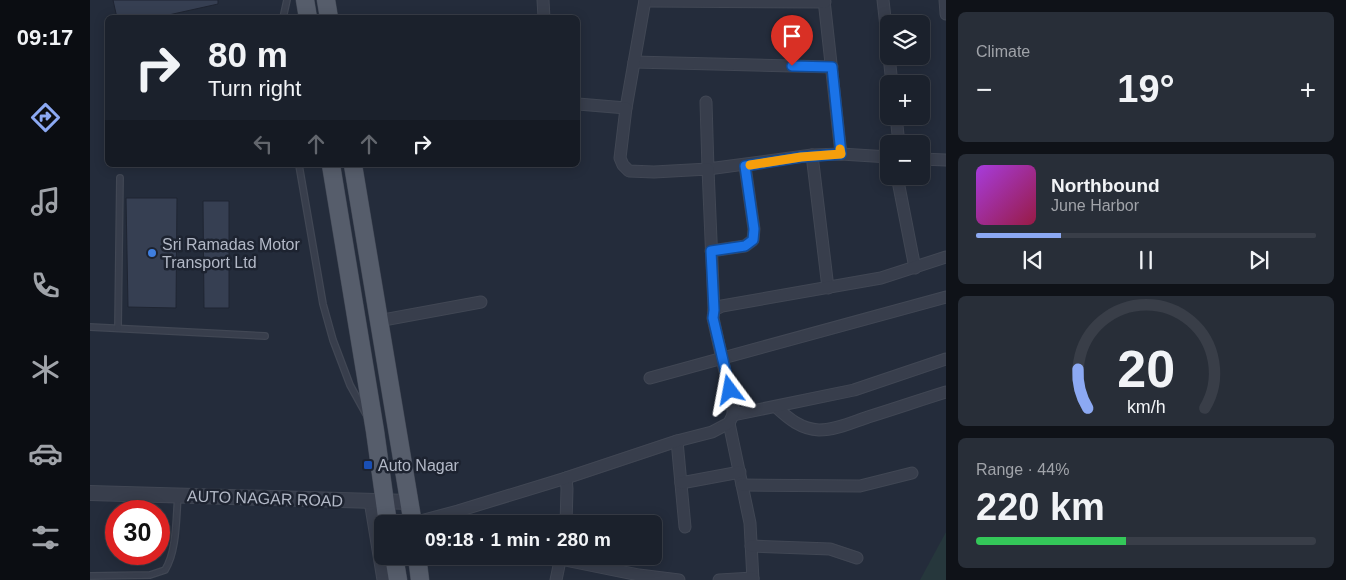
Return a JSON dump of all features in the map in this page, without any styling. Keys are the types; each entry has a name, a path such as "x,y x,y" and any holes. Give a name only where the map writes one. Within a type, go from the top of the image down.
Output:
{"main road":[{"path":"305,0 308,15"},
{"path":"326,0 328,15"},
{"path":"331,167 375,431 377,501 384,515"},
{"path":"353,167 412,515"},
{"path":"396,565 398,580"},
{"path":"418,565 420,580"}],"street":[{"path":"543,0 544,15"},
{"path":"883,0 885,15"},
{"path":"945,0 946,14"},
{"path":"841,154 824,1 645,1 626,108 620,158 623,165 629,171 654,172 708,169 841,154 880,156"},
{"path":"634,62 832,67"},
{"path":"706,102 713,318 733,407 731,419 750,523 753,579 719,580"},
{"path":"580,104 626,108"},
{"path":"812,156 828,288"},
{"path":"930,159 946,160"},
{"path":"711,251 745,246 753,240 754,229 745,166"},
{"path":"899,185 914,268"},
{"path":"714,310 722,306 881,278 946,257"},
{"path":"650,378 946,296"},
{"path":"378,321 481,302"},
{"path":"443,515 566,478 677,441 712,432 731,419 854,390 946,359"},
{"path":"776,407 790,420 799,425 819,430 848,424 946,392"},
{"path":"677,441 684,526"},
{"path":"681,483 740,472"},
{"path":"742,484 860,486 912,473"},
{"path":"566,478 566,515"},
{"name":"AUTO NAGAR ROAD","path":"90,493 410,502"},
{"path":"377,501 383,580"},
{"path":"751,546 830,549 857,558"},
{"path":"556,580 559,565"},
{"path":"596,565 631,573 679,580"}],"lane":[{"path":"284,15 287,0"},
{"path":"299,167 323,304 333,340 350,385 375,431"},
{"path":"118,328 120,178"},
{"path":"90,327 265,336"},
{"path":"90,576 150,575 166,570 172,553 178,495"}],"shaded area":[{"path":"946,532 946,580 920,580"}],"building":[{"path":"113,0 218,0 218,4 168,15 116,15"},
{"name":"Sri Ramadas Motor Transport Ltd","path":"126,198 177,198 176,308 128,307"},
{"path":"203,201 229,201 229,308 204,308"}],"slow traffic":[{"path":"750,165 801,157 841,154 840,149"}],"place":[{"name":"Sri Ramadas Motor Transport Ltd","path":"152,253"},
{"name":"Auto Nagar","path":"368,465"}],"route":[{"path":"730,390 713,318 711,251 745,246 753,240 754,229 745,166 801,157 841,154 832,67 792,66"}]}
